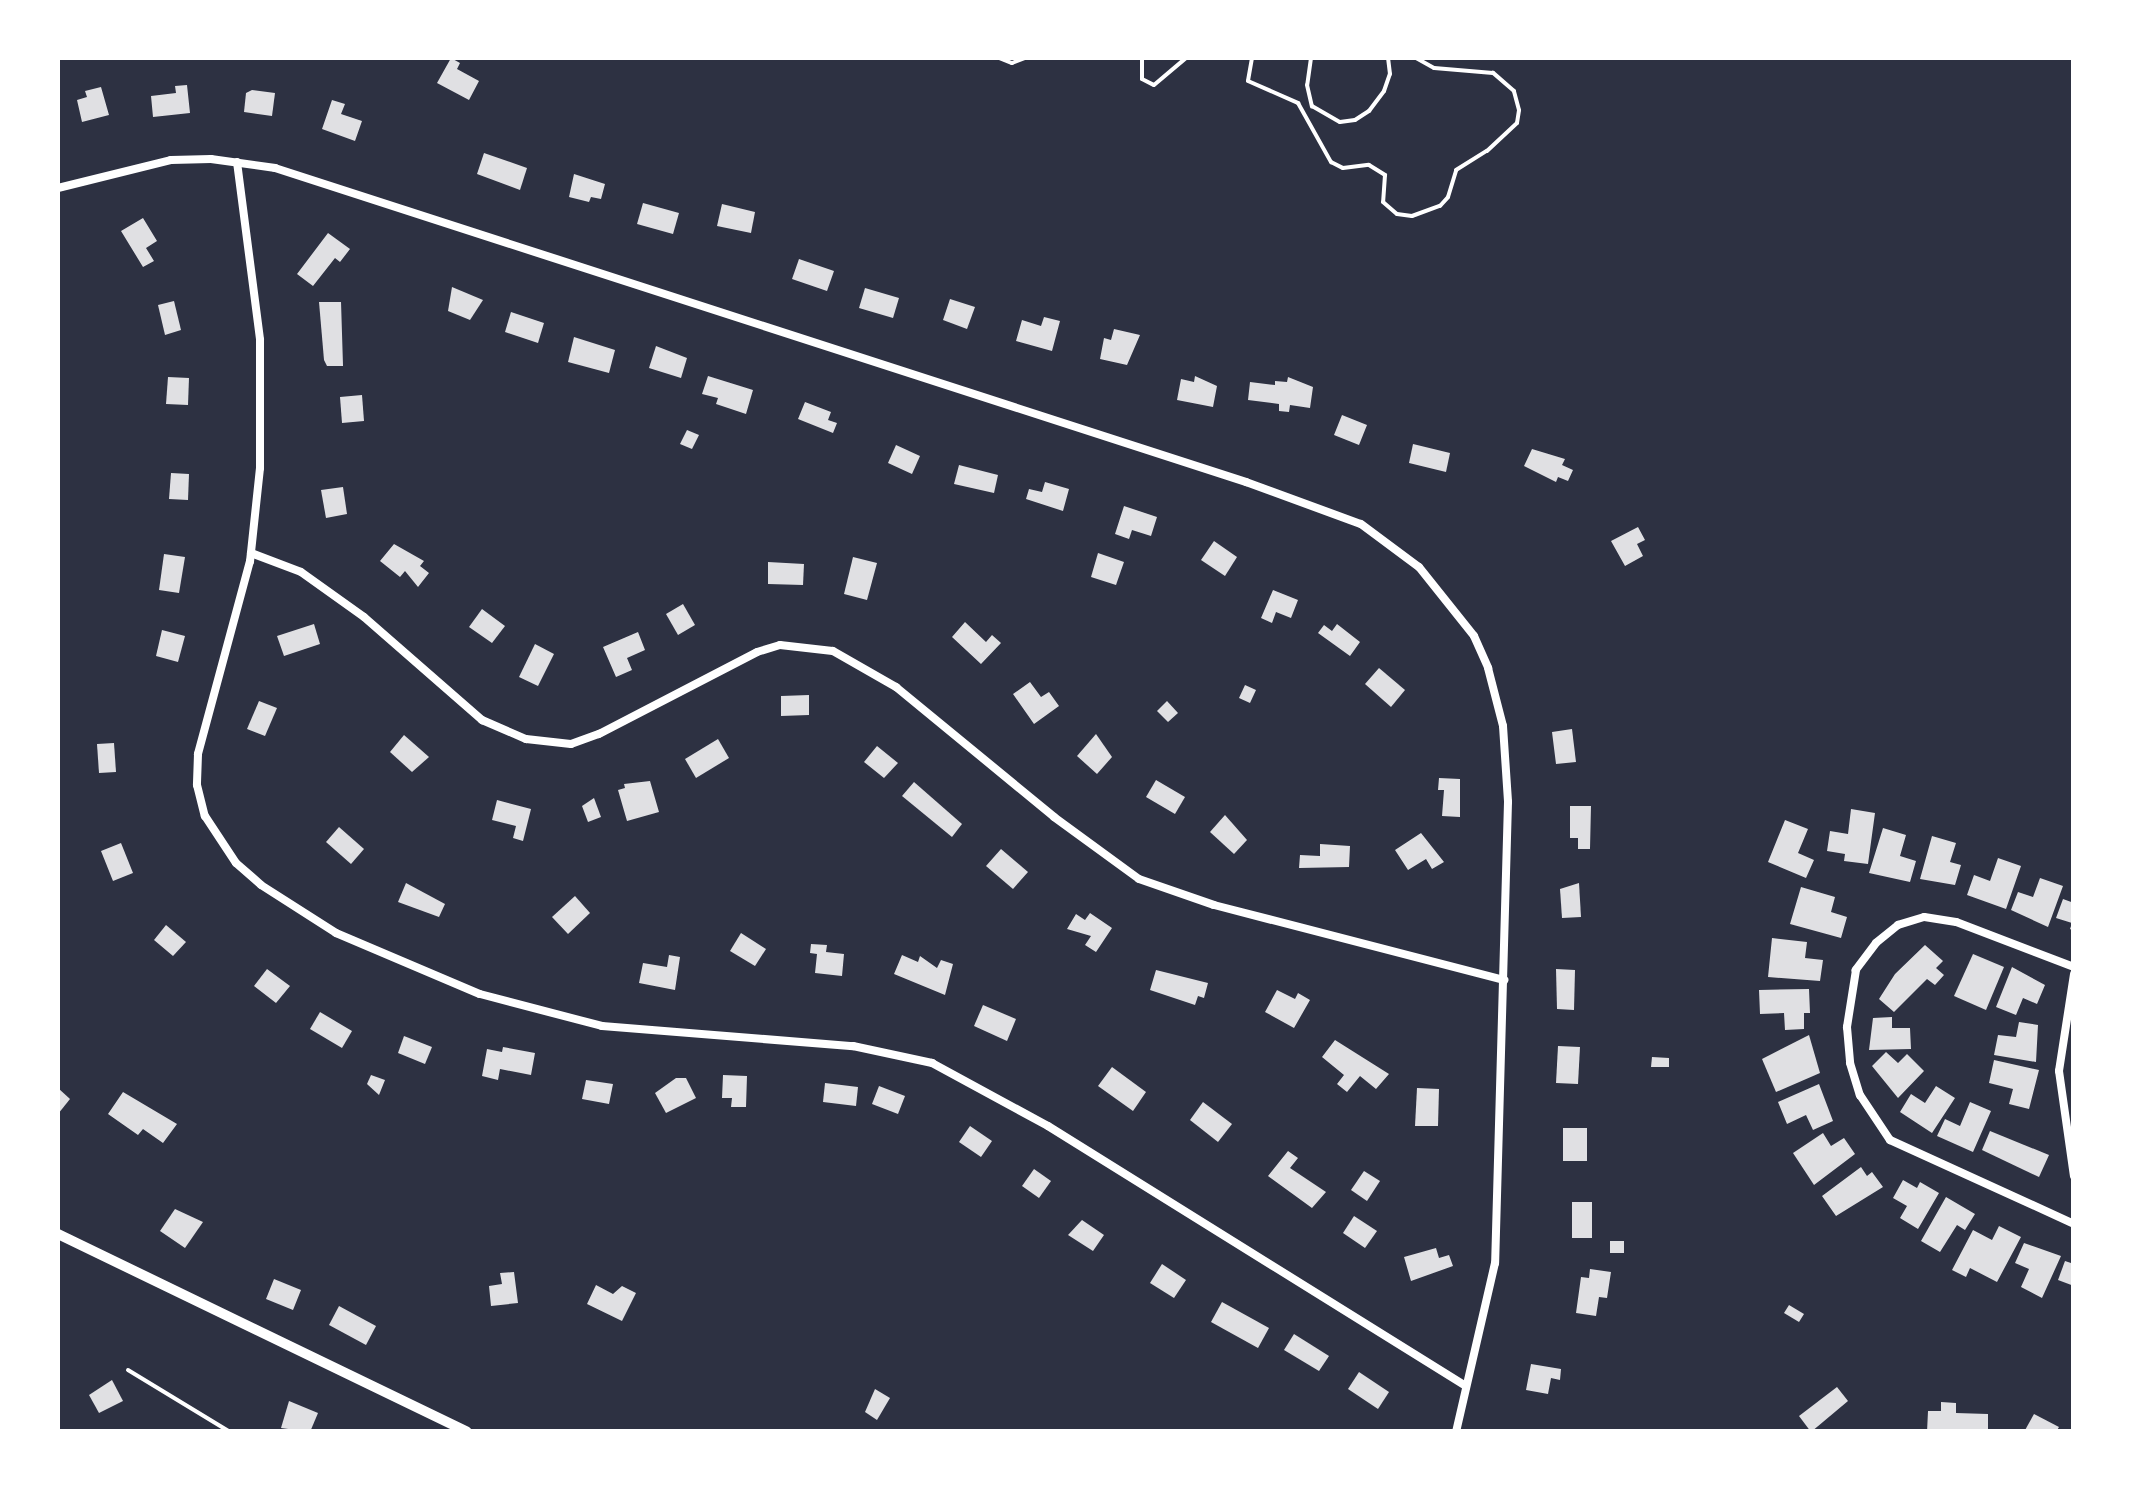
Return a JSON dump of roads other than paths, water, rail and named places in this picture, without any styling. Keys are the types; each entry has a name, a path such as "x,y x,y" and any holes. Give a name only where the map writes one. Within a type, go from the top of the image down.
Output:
{"street":[{"path":"58,188 171,160 237,162 308,178 1320,508 1378,535 1419,568 1474,636 1496,698 1508,802 1495,1262 1456,1432"},
{"path":"237,162 263,398 251,553 198,754 198,786 205,816 218,841 261,885 296,909 430,976 586,1022 853,1046 932,1063 1048,1126 1464,1385"},
{"path":"251,553 300,572 364,617 482,720 526,739 571,744 599,734 757,652 780,645 832,650 896,687 1054,817 1138,879 1214,905 1504,980"},
{"path":"2074,1176 2059,1071 2074,970 1956,922 1924,917 1898,925 1876,943 1856,970 1847,1026 1850,1064 1860,1094 1890,1140 2074,1224"},
{"path":"58,1234 467,1432"}]}
